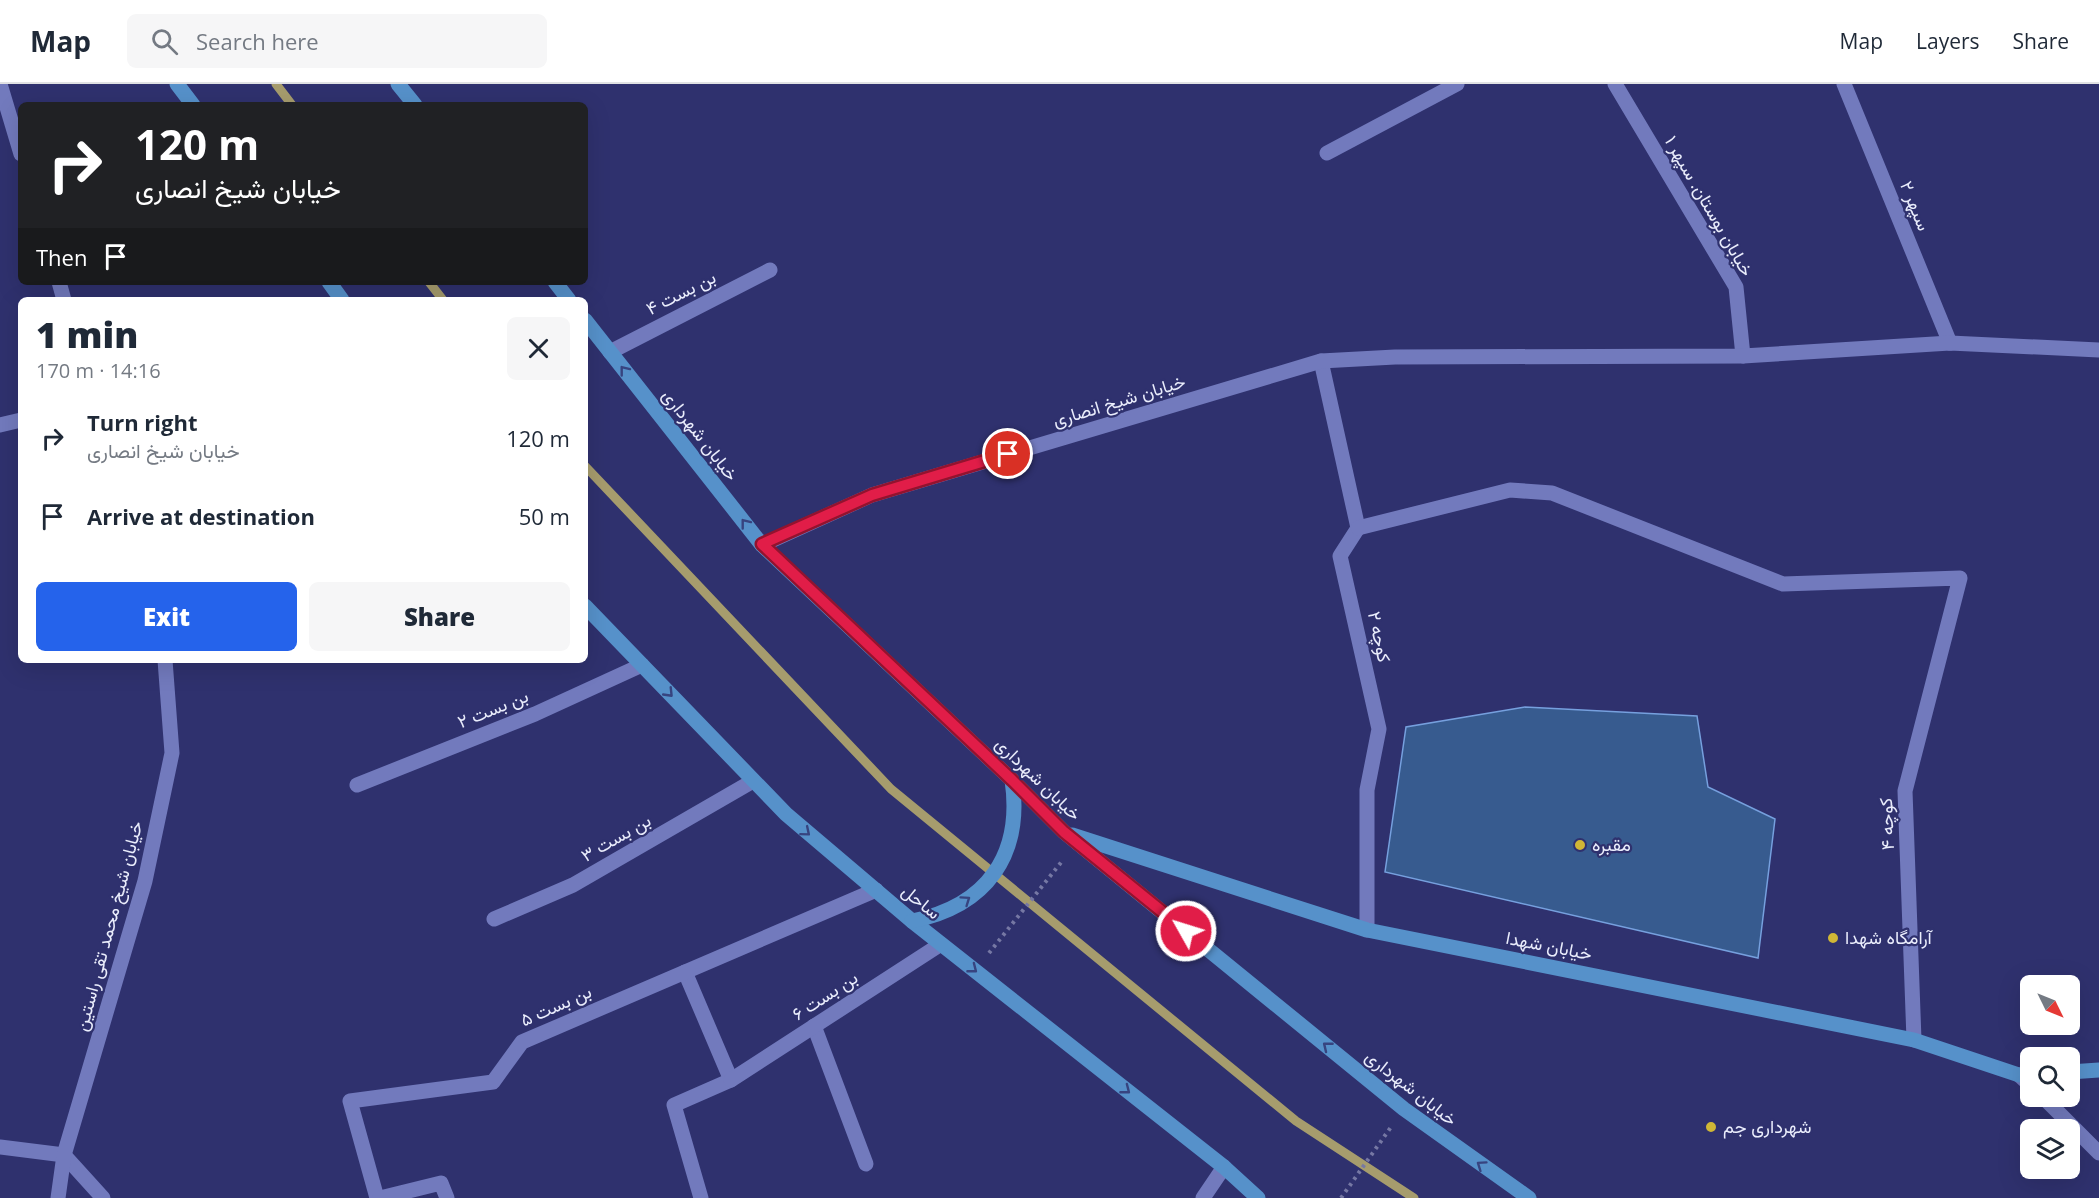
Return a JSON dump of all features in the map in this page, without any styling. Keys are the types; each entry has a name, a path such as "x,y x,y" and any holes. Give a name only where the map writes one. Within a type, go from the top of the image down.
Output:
{"main road":[{"path":"177,84 191,102"},
{"path":"398,84 413,102"},
{"path":"557,285 567,297"},
{"name":"خیابان شهرداری","path":"588,324 762,544 1064,832 1404,1109 1529,1198"},
{"name":"ساحل","path":"588,609 786,814 912,921 1224,1167 1258,1198"},
{"path":"912,921 937,916 959,906 979,892 995,873 1006,852 1014,828 1016,804 1012,780"},
{"name":"خیابان شهدا","path":"1064,832 1367,930 1914,1040 2020,1072"},
{"path":"2080,1071 2099,1070"}],"street":[{"path":"0,84 18,144"},
{"path":"1327,153 1457,84"},
{"name":"خیابان بوستان. سپهر ۱","path":"1615,84 1736,287 1743,356"},
{"name":"سپهر ۲","path":"1844,84 1950,344"},
{"name":"بن بست ۴","path":"610,352 770,270"},
{"name":"خیابان شیخ انصاری","path":"762,544 872,495 1321,361 1395,357 1743,356 1950,344 2099,350"},
{"path":"1321,361 1358,528"},
{"path":"0,425 18,421"},
{"name":"کوچه ۴","path":"1358,528 1510,490 1552,493 1783,584 1960,578 1905,791 1914,1040"},
{"name":"کوچه ۲","path":"1358,528 1340,556 1379,729 1367,790 1367,930"},
{"name":"خیابان شیخ محمد تقی راستین","path":"58,1198 64,1155 145,880 172,753 165,663"},
{"name":"بن بست ۲","path":"357,784 535,714 642,664"},
{"name":"بن بست ۳","path":"494,919 573,885 753,781"},
{"name":"بن بست ۵","path":"379,1198 350,1101 493,1082 522,1042 876,890"},
{"name":"بن بست ۶","path":"701,1198 674,1105 731,1080 941,944"},
{"path":"685,972 731,1080"},
{"path":"813,1026 866,1164"},
{"path":"2053,1107 2099,1153"},
{"path":"0,1147 64,1155 103,1198"},
{"path":"1203,1198 1224,1167"},
{"path":"379,1198 441,1183 447,1198"}],"path":[{"path":"975,970 1077,843"},
{"path":"1341,1198 1404,1109"}],"building":[{"name":"مقبره","path":"1525,707 1697,716 1708,787 1775,819 1758,958 1385,872 1406,727"}],"waterway":[{"path":"276,84 290,102"},
{"path":"431,285 441,297"},
{"path":"588,469 891,789 1296,1121 1414,1198"}],"place":[{"name":"مقبره","path":"1580,845"},
{"name":"آرامگاه شهدا","path":"1833,938"},
{"name":"شهرداری جم","path":"1711,1127"}],"route":[{"path":"1008,454 872,495 762,544 1064,832 1186,931"}]}
